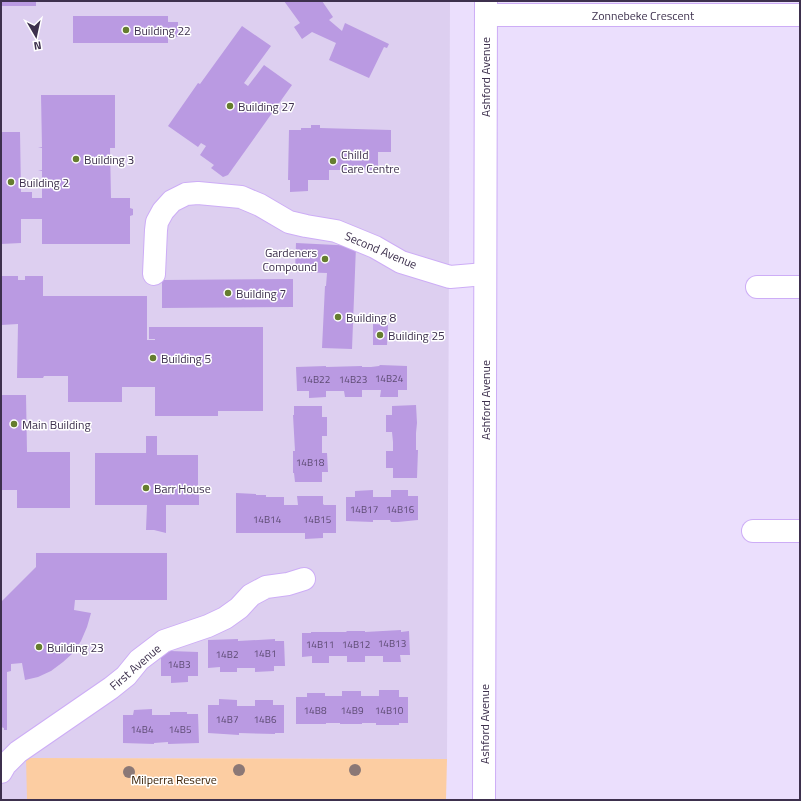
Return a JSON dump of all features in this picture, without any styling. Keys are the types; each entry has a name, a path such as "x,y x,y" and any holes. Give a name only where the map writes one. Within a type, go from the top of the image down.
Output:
{"street":[{"name":"Zonnebeke Crescent","path":"486,8 776,8 800,15"},
{"name":"Ashford Avenue","path":"484,800 486,8"},
{"name":"Second Avenue","path":"154,274 157,222 163,211 172,201 186,194 198,193 241,197 260,205 289,222 336,231 376,247 400,262 450,277 485,274"},
{"path":"757,287 800,287"},
{"path":"754,531 800,531"},
{"name":"First Avenue","path":"1,772 5,765 18,752 111,688 126,676 139,660 164,641 208,626 225,618 239,608 251,596 266,587 288,584 304,579"}],"shaded area":[{"path":"1,1 450,1 447,759 27,758 27,800 1,800"}],"green space":[{"name":"Milperra Reserve","path":"26,758 447,759 446,800 27,800"}],"building":[{"path":"1,1 36,1 36,6 1,6"},
{"path":"284,1 322,1 333,17 329,20 342,31 345,23 389,44 387,48 384,47 369,78 329,60 336,43 312,32 302,39 294,27 300,23"},
{"name":"Building 22","path":"73,16 168,16 168,22 178,22 178,37 168,37 168,43 73,43"},
{"name":"Building 27","path":"242,26 271,46 244,83 248,86 264,65 292,85 228,175 223,177 211,168 214,165 200,155 206,146 201,143 198,147 168,126 198,83 200,84"},
{"name":"Building 3","path":"41,95 115,95 115,148 110,148 111,198 130,198 130,208 133,209 133,215 130,216 130,244 42,244 42,219 21,219 21,243 1,244 1,132 20,132 21,192 32,192 32,198 42,198 42,171 38,171 42,170 42,148 38,148 42,147"},
{"name":"Chilld Care Centre","path":"311,125 320,125 320,128 391,130 391,152 378,152 378,170 329,170 329,180 308,180 308,191 290,192 290,180 288,180 289,130 311,128"},
{"path":"296,243 356,246 352,349 322,348 327,273 295,272"},
{"name":"Building 5","path":"1,276 18,276 18,280 25,280 25,276 43,276 43,296 147,296 147,340 155,340 149,339 149,327 263,327 263,411 218,411 218,416 155,416 155,387 122,387 122,402 68,402 68,376 17,378 18,324 1,325"},
{"name":"Building 7","path":"293,279 293,307 162,308 162,280"},
{"name":"Building 25","path":"373,324 388,325 387,345 373,345"},
{"path":"380,365 407,366 407,390 398,390 398,397 380,397 381,390 362,390 362,397 345,397 344,391 326,391 326,397 309,398 309,391 297,391 296,367 371,367"},
{"name":"Main Building","path":"1,395 26,395 27,452 70,452 70,508 17,508 17,490 1,490"},
{"path":"416,405 416,450 418,450 417,478 393,478 393,468 386,468 386,451 393,451 393,442 392,432 386,432 386,415 392,415 392,406"},
{"path":"294,406 322,406 322,417 327,417 327,436 322,436 322,453 327,453 328,472 322,472 322,482 295,482 293,473 293,451 295,451"},
{"name":"Barr House","path":"146,436 157,436 157,455 198,455 199,505 166,505 166,533 146,530 147,505 95,505 95,453 146,453"},
{"path":"373,490 373,497 391,497 391,490 408,490 408,496 418,496 418,520 398,522 391,522 390,520 373,520 373,522 346,521 346,497 355,497 355,491"},
{"path":"236,493 266,495 266,497 284,497 284,505 298,505 297,496 323,496 324,505 336,505 336,533 323,533 323,538 305,539 305,533 236,533"},
{"name":"Building 23","path":"36,553 167,553 167,600 75,600 74,610 91,613 81,641 73,653 51,671 38,677 25,680 22,663 11,664 11,671 7,672 7,730 4,730 4,728 1,727 1,602 36,567"},
{"path":"401,630 401,632 409,631 410,655 400,655 401,662 383,662 383,656 365,656 365,662 347,662 347,656 329,656 329,663 312,663 312,656 302,657 302,633"},
{"path":"238,639 238,641 275,639 275,641 284,641 285,666 274,666 274,671 255,672 255,668 237,668 237,672 220,672 220,667 208,668 208,640"},
{"path":"161,652 198,652 198,676 188,676 188,682 171,683 171,676 161,676"},
{"path":"379,690 399,690 399,697 408,697 408,723 399,723 399,725 376,725 376,723 296,724 296,697 307,697 307,693 325,693 325,696 342,696 342,691 361,691 361,696 379,696"},
{"path":"219,699 237,700 237,706 255,706 255,700 273,700 273,705 284,705 284,733 239,733 239,735 208,733 208,705 219,705"},
{"path":"152,709 152,715 170,715 170,712 187,712 187,714 198,714 199,743 123,743 123,715 133,715 134,710"}],"place":[{"name":"Building 22","path":"126,30"},
{"name":"Building 27","path":"230,106"},
{"name":"Building 3","path":"76,159"},
{"name":"Chilld Care Centre","path":"333,161"},
{"name":"Building 2","path":"11,182"},
{"name":"Gardeners Compound","path":"325,259"},
{"name":"Building 7","path":"228,293"},
{"name":"Building 8","path":"338,317"},
{"name":"Building 25","path":"380,335"},
{"name":"Building 5","path":"153,358"},
{"name":"Main Building","path":"14,424"},
{"name":"Barr House","path":"146,488"},
{"name":"Building 23","path":"39,647"}]}
